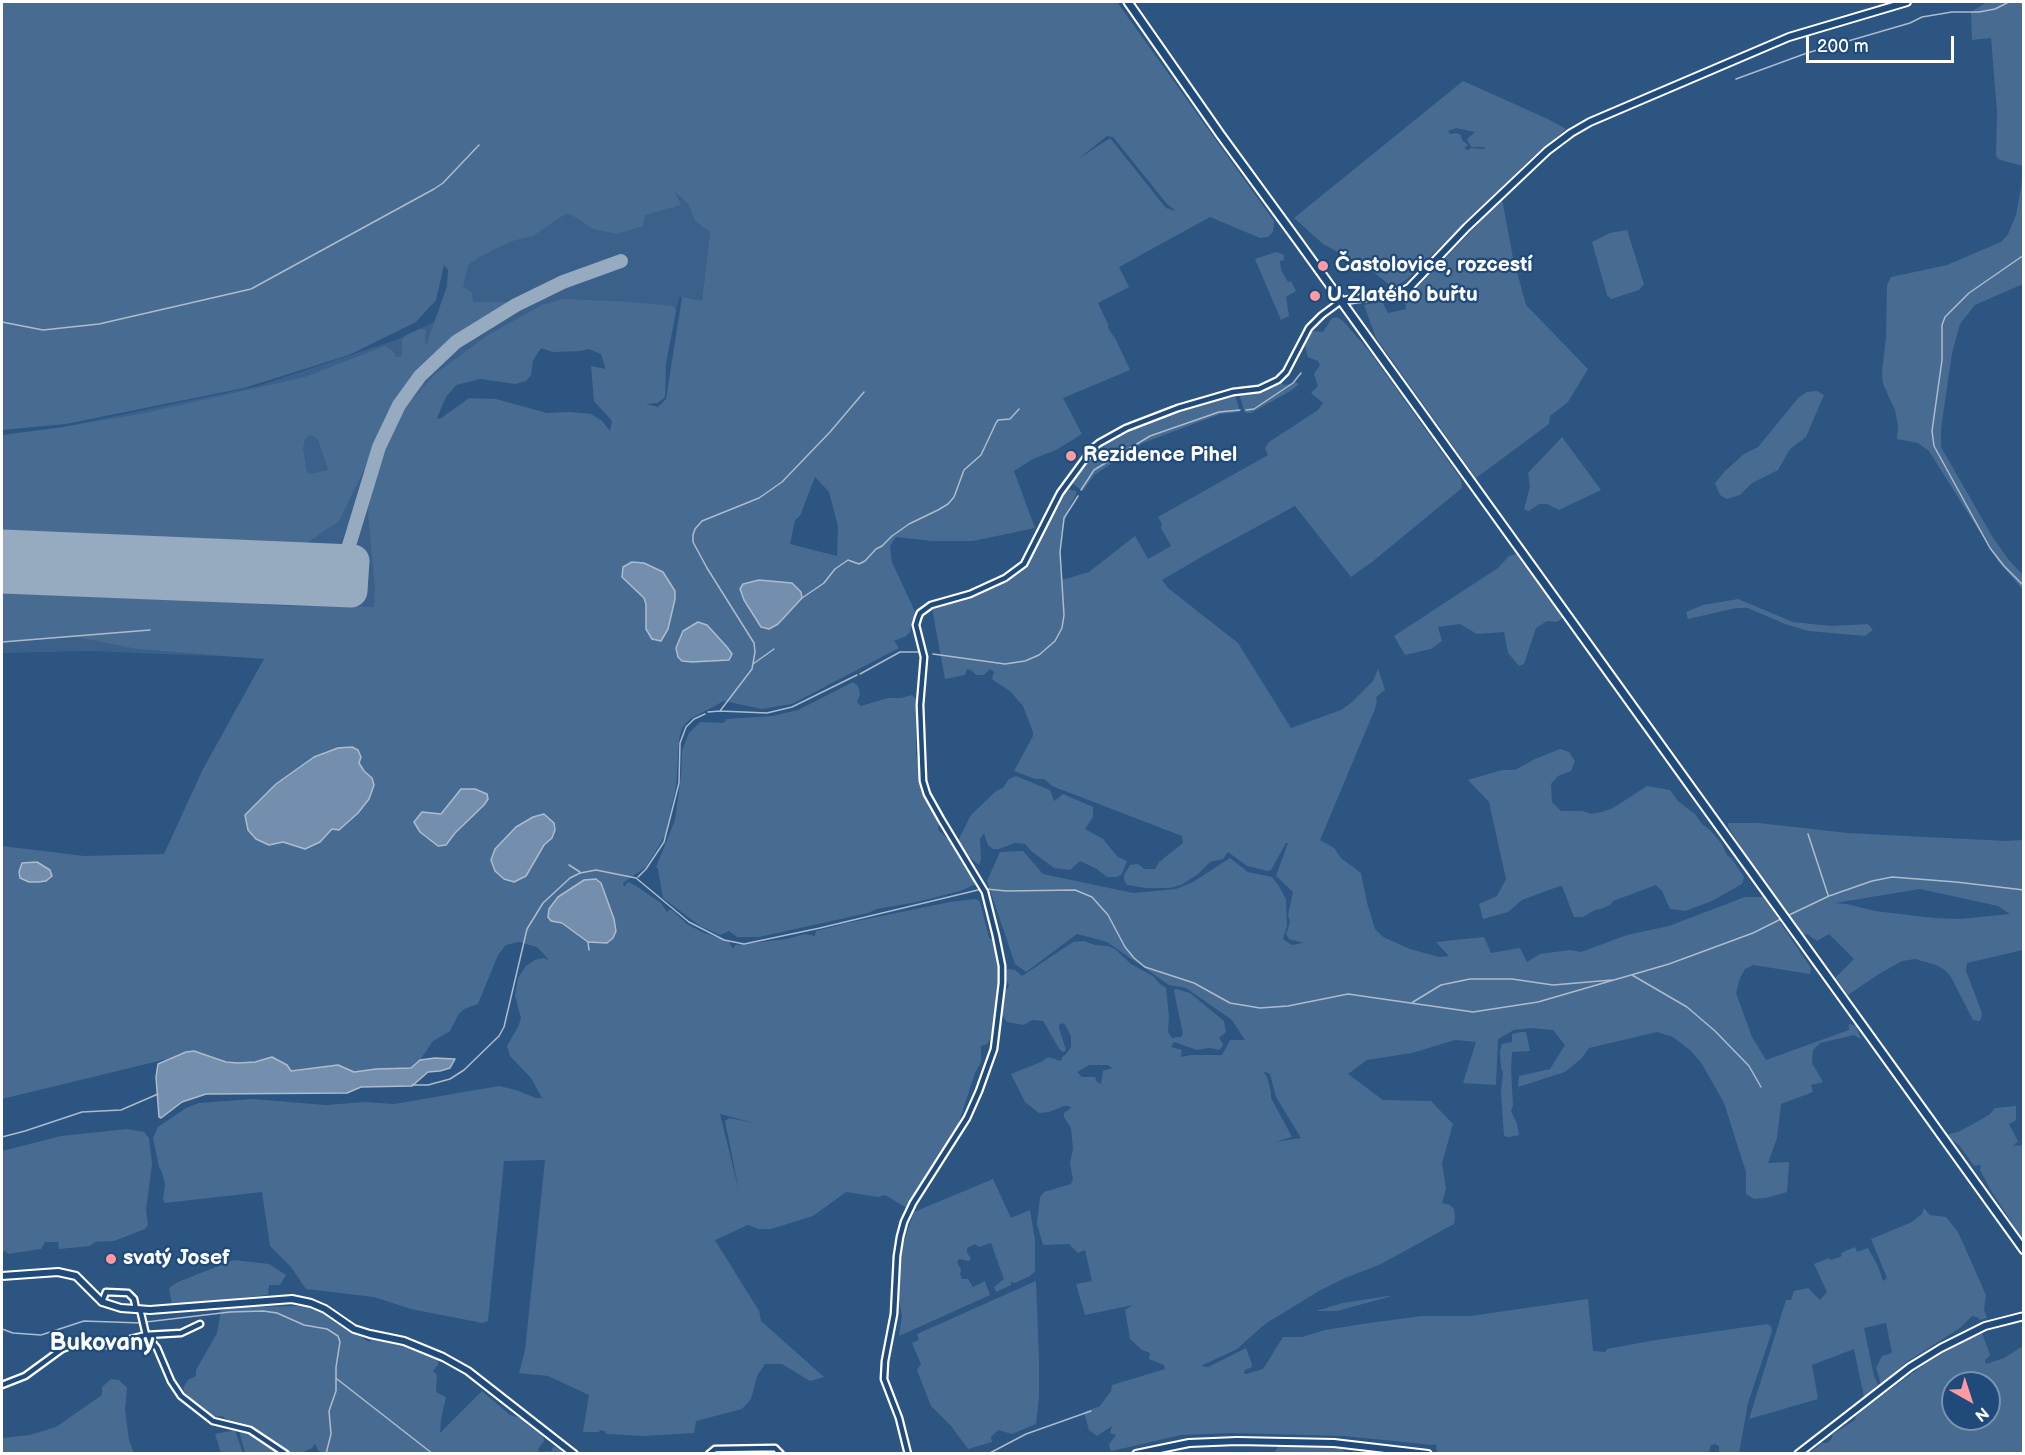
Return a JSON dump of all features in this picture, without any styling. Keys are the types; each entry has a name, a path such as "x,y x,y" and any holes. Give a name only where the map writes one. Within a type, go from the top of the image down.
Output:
{"main road":[{"path":"1128,2 1207,117 2024,1250"}],"street":[{"path":"908,1454 899,1418 884,1380 885,1361 894,1314 900,1237 913,1203 967,1118 979,1091 994,1050 1002,983 1002,966 985,892 940,819 923,781 920,705 924,657 916,625 920,613 928,607 970,594 1005,578 1024,564 1060,493 1099,443 1126,428 1178,408 1233,392 1258,389 1278,380 1286,372 1310,328 1322,315 1341,301 1401,292 1408,288 1467,227 1547,151 1571,132 1789,37 1907,2"},
{"path":"2,1276 58,1272 76,1276 102,1302 121,1308 138,1309 292,1299 311,1303 325,1309 354,1329 404,1341 443,1357 468,1371 574,1454"},
{"path":"102,1302 106,1292 128,1293 134,1299 146,1335 157,1348 175,1388 189,1404 218,1424 250,1430 286,1454"},
{"path":"1798,1454 1910,1367 1941,1348 1985,1326 2024,1316"},
{"path":"2,1385 25,1376 62,1349 80,1342 107,1345 146,1335 182,1333 200,1324"},
{"path":"1136,1454 1189,1443 1237,1441 1334,1443 1428,1454"},
{"path":"709,1454 715,1449 775,1448 781,1454"}],"shaded area":[{"path":"2,2 1117,2 1274,221 1273,232 1268,237 1260,238 1210,217 1119,267 1129,287 1098,303 1130,370 1063,398 1082,434 1014,471 1035,528 973,541 932,541 896,537 890,546 892,562 917,616 913,619 910,632 894,641 899,648 792,704 762,709 724,701 690,719 682,728 676,787 665,836 646,867 623,883 624,887 628,882 636,886 661,903 667,912 672,910 687,924 729,942 733,949 735,945 786,939 805,934 815,936 816,931 847,923 950,902 976,899 980,902 989,938 992,939 999,962 1000,983 994,1032 987,1044 981,1046 981,1062 975,1073 957,1128 907,1208 885,1195 878,1197 846,1192 813,1216 771,1229 759,1229 748,1225 715,1240 759,1310 761,1321 824,1377 810,1381 782,1364 765,1364 757,1376 751,1399 742,1409 696,1421 694,1433 644,1436 606,1434 605,1431 600,1430 599,1432 583,1432 589,1395 548,1376 519,1373 525,1350 545,1160 504,1161 488,1321 482,1323 411,1309 374,1297 306,1289 291,1267 270,1246 262,1192 165,1203 163,1199 165,1185 153,1138 158,1127 186,1108 199,1103 253,1099 326,1105 364,1102 394,1104 499,1086 542,1098 531,1078 510,1056 507,1046 521,1018 515,996 518,978 526,966 535,960 543,958 549,960 537,947 519,942 506,945 498,955 478,1004 464,1009 458,1015 450,1031 433,1041 420,1060 411,1068 354,1072 338,1065 291,1071 287,1065 272,1057 255,1062 238,1063 226,1062 205,1054 186,1052 167,1059 2,1099 2,846 84,856 164,854 203,769 264,659 137,649 77,637 2,641 2,593 220,601 286,606 374,607 375,589 367,474 406,406 435,374 488,335 542,305 564,299 673,306 676,311 666,363 665,397 657,403 646,404 658,407 666,399 682,297 702,301 710,232 695,221 688,204 675,192 681,205 645,215 643,226 617,234 593,229 572,215 565,214 533,236 512,241 468,265 463,287 472,292 473,302 507,302 511,310 501,319 459,345 421,377 394,408 339,521 305,544 2,532 2,435 140,414 305,377 385,346 393,351 396,357 400,357 402,339 408,334 420,329 426,330 425,344 427,343 447,286 448,270 444,265 436,300 416,322 349,355 244,388 66,424 2,430","holes":["1107,136 1113,137 1167,204 1176,211 1166,208 1110,138 1078,159","541,348 553,352 589,349 601,354 606,369 591,366 594,401 612,421 610,431 602,421 591,414 547,413 496,399 469,398 440,419 437,418 446,397 456,385 480,379 515,384 526,381 531,375 533,360","310,435 318,439 328,470 311,474 307,472 303,449 305,439","815,477 829,492 838,526 837,556 790,544 795,520 800,516","720,1114 754,1123 729,1118 725,1121 739,1191"]},
{"path":"1987,2 2023,2 2023,166 2000,160 1996,156 1997,111 1991,38 1972,40 1971,12"},
{"path":"1463,81 1566,129 1532,158 1406,280 1394,287 1371,270 1323,244 1294,218","holes":["1456,128 1475,132 1467,139 1471,147 1484,147 1485,149 1471,148 1468,150 1464,148 1468,145 1462,140 1461,135 1450,134 1448,131"]},
{"path":"2023,166 2023,284 1975,305 1960,324 1952,353 1941,429 1941,447 1992,536 2023,575 2023,590 1998,561 1929,451 1918,443 1897,439 1898,426 1895,410 1883,384 1882,372 1886,337 1887,285 1891,277 1947,265 2001,242 2008,234 2016,215"},
{"path":"506,174 674,191 688,204 695,221 710,232 702,302 679,297 666,363 665,397 661,401 657,403 606,370 601,354 589,349 553,352 541,348 533,361 456,385 402,445 375,610 264,658 89,651 2,653 2,437 63,427 258,386 396,340 436,321"},
{"path":"1502,199 1513,258 1526,305 1588,369 1568,402 1550,416 1549,424 1476,478 1376,338 1364,305 1383,303 1388,313 1406,309 1404,297 1409,296"},
{"path":"1627,230 1644,284 1639,290 1611,299 1607,295 1592,242 1610,233"},
{"path":"1276,252 1284,255 1284,260 1280,261 1281,270 1296,291 1286,297 1289,316 1281,320 1255,259"},
{"path":"1337,317 1343,321 1370,352 1461,479 1462,488 1351,577 1295,506 1162,580 1168,588 1238,643 1291,728 1341,710 1373,681 1378,669 1385,690 1376,697 1375,709 1320,840 1334,848 1341,858 1361,873 1375,929 1383,937 1410,949 1439,957 1449,956 1436,942 1484,937 1491,953 1520,948 1527,962 1540,954 1570,950 1581,952 1627,935 1669,926 1745,897 1763,897 1811,968 1810,974 1753,965 1745,969 1740,978 1736,993 1752,1037 1766,1060 1849,1030 1849,1024 1856,1026 1861,1039 1854,1035 1820,1043 1813,1050 1812,1063 1823,1082 1811,1085 1813,1092 1781,1104 1777,1138 1768,1163 1789,1162 1787,1192 1754,1199 1746,1194 1746,1172 1724,1103 1702,1064 1691,1051 1673,1037 1657,1032 1589,1048 1582,1058 1565,1072 1518,1087 1519,1076 1550,1069 1565,1045 1553,1030 1531,1028 1514,1030 1498,1039 1496,1085 1463,1083 1476,1042 1455,1040 1412,1053 1367,1060 1348,1074 1383,1100 1431,1101 1453,1124 1442,1163 1446,1189 1442,1203 1454,1209 1454,1224 1379,1265 1319,1291 1265,1324 1237,1349 1201,1366 1208,1367 1246,1348 1252,1367 1245,1370 1246,1374 1263,1369 1283,1337 1302,1337 1325,1330 1422,1316 1471,1316 1588,1299 1593,1351 1605,1352 1607,1349 1656,1340 1767,1324 1771,1326 1772,1331 1748,1403 1739,1453 1719,1453 1719,1446 1715,1444 1711,1445 1708,1454 1437,1454 1436,1444 1344,1436 1231,1433 1181,1435 1112,1451 1109,1444 1116,1435 1110,1433 1112,1426 1097,1436 1089,1430 1084,1412 1100,1406 1111,1391 1112,1385 1165,1369 1164,1365 1149,1359 1150,1353 1142,1350 1130,1339 1125,1310 1133,1305 1085,1315 1076,1284 1092,1281 1085,1250 1078,1253 1069,1244 1043,1245 1037,1224 1040,1197 1044,1192 1071,1184 1073,1179 1070,1163 1073,1149 1071,1128 1064,1117 1064,1113 1071,1108 1064,1106 1039,1113 1025,1102 1011,1074 1048,1057 1061,1061 1071,1047 1071,1036 1063,1023 1059,1025 1066,1050 1064,1052 1060,1050 1043,1021 1032,1020 1024,1025 1007,1022 1002,1015 1004,990 1009,985 1005,978 1005,970 1015,970 1022,976 1073,942 1084,941 1108,946 1115,949 1131,964 1153,976 1166,988 1168,1032 1172,1038 1181,1037 1183,1034 1174,990 1176,989 1190,993 1224,1021 1226,1032 1219,1038 1223,1044 1219,1050 1210,1048 1197,1050 1174,1042 1171,1047 1182,1050 1181,1057 1222,1055 1230,1040 1245,1040 1232,1020 1186,988 1169,985 1107,942 1077,934 1026,972 1015,964 987,881 1000,852 1023,851 1043,874 1133,893 1176,889 1193,882 1230,858 1248,872 1272,877 1279,886 1286,899 1287,926 1283,939 1292,945 1303,943 1289,939 1286,934 1290,922 1288,915 1293,892 1276,876 1288,843 1271,870 1268,871 1247,866 1228,852 1223,859 1210,862 1198,874 1181,885 1170,888 1146,888 1127,885 1124,875 1130,865 1138,864 1144,869 1155,869 1159,862 1183,843 1182,836 1052,786 1044,779 1035,779 1014,771 1033,736 1023,706 1010,691 993,680 994,672 990,669 984,675 976,675 967,669 965,675 945,679 932,608 976,594 1011,577 1024,567 1031,558 1062,493 1067,489 1076,491 1076,494 1067,512 1061,539 1062,580 1089,572 1135,536 1148,559 1171,546 1158,517 1268,455 1265,448 1269,442 1318,410 1323,403 1311,393 1318,386 1314,374 1320,365 1318,361 1308,357 1305,346 1309,333 1323,332 1332,318","holes":["1089,1065 1108,1065 1112,1068 1103,1071 1101,1084 1095,1077 1082,1077 1077,1072","1263,1071 1270,1074 1276,1097 1301,1138 1275,1142 1292,1137 1271,1098 1267,1077"]},
{"path":"1295,382 1299,384 1292,390 1251,413 1245,413 1240,397 1242,394 1263,390 1276,383 1286,385"},
{"path":"1817,391 1824,395 1806,437 1790,449 1778,470 1752,483 1740,495 1727,499 1720,495 1715,483 1725,471 1744,454 1758,447 1799,397 1807,392"},
{"path":"1235,395 1240,412 1220,414 1143,443 1094,475 1083,491 1073,484 1075,476 1098,446 1151,421"},
{"path":"1562,437 1601,490 1559,510 1547,504 1539,504 1529,511 1524,509 1530,487 1528,473"},
{"path":"1516,554 1563,618 1557,622 1547,621 1536,628 1524,664 1519,666 1508,653 1504,632 1477,634 1460,624 1438,627 1442,641 1431,649 1405,655 1394,636 1498,568 1509,556"},
{"path":"632,562 644,563 663,572 675,591 668,629 661,641 652,639 646,629 644,598 622,577 623,567"},
{"path":"759,580 792,583 801,592 802,598 778,624 769,629 761,627 744,600 740,589 743,584"},
{"path":"1738,599 1793,622 1831,626 1868,624 1873,630 1865,636 1808,631 1748,608 1736,608 1688,619 1686,612 1703,605"},
{"path":"698,622 707,625 727,647 732,654 729,660 692,662 682,661 678,657 676,648 683,631"},
{"path":"853,682 858,686 860,694 857,702 861,706 888,698 912,695 916,699 916,754 922,787 939,823 938,830 948,839 976,884 960,891 917,902 877,909 868,913 759,937 737,937 729,931 720,935 700,926 663,898 656,867 675,820 682,751 689,733 700,722 723,723 727,719 772,716 798,710"},
{"path":"352,747 358,750 361,757 359,763 372,778 374,785 369,799 358,813 339,830 332,829 320,842 305,849 283,842 269,845 256,839 248,830 245,815 276,784 314,757 338,748"},
{"path":"1560,749 1569,752 1575,761 1571,771 1558,776 1551,784 1552,802 1561,811 1583,811 1591,814 1602,812 1613,808 1647,786 1670,790 1678,801 1695,814 1722,844 1727,855 1744,877 1742,884 1712,901 1685,911 1670,909 1662,891 1656,885 1613,901 1610,905 1583,917 1574,917 1562,886 1560,886 1522,900 1508,912 1483,919 1479,904 1497,896 1506,879 1489,802 1468,780 1502,770 1515,770"},
{"path":"1016,776 1050,790 1054,801 1063,794 1093,807 1093,817 1085,829 1103,839 1118,857 1127,861 1122,874 1117,877 1107,877 1080,861 1070,870 1054,868 1025,844 1015,843 993,849 988,845 984,833 980,839 979,865 965,853 958,844 971,815 996,791 1003,788 1009,779"},
{"path":"461,789 475,789 487,794 488,799 446,845 438,846 420,832 414,822 422,812 441,814"},
{"path":"544,814 554,823 555,830 552,838 544,845 526,876 514,882 504,879 495,871 491,860 495,849 516,827 533,817"},
{"path":"1728,823 1759,823 1847,833 2023,840 2023,950 1967,963 1966,971 1982,1013 1979,1021 1973,1020 1951,977 1945,970 1915,959 1902,961 1848,995 1835,978 1854,959 1829,934 1817,941 1807,934 1803,936 1749,860","holes":["1920,889 1998,906 2010,914 1960,919 1934,918 1875,911 1835,903"]},
{"path":"37,862 50,870 52,876 46,881 38,882 29,882 20,878 22,863"},
{"path":"596,879 601,883 614,919 616,931 607,943 588,942 562,923 551,921 548,917 549,909 558,897 584,880"},
{"path":"1526,1032 1530,1051 1512,1052 1513,1105 1511,1111 1519,1135 1509,1137 1504,1136 1501,1092 1503,1072 1500,1052 1502,1044 1512,1042 1512,1034"},
{"path":"194,1051 226,1062 238,1063 255,1062 272,1057 287,1065 291,1071 338,1065 354,1072 411,1068 420,1060 455,1059 450,1068 428,1072 412,1086 361,1087 347,1093 206,1094 182,1102 161,1118 159,1117 156,1077 158,1064"},
{"path":"2016,1106 2016,1120 2009,1124 2018,1141 2013,1146 2023,1145 2023,1240 1990,1189 1980,1170 1981,1165 1974,1166 1959,1145 1947,1137 1990,1114 1995,1108"},
{"path":"127,1129 144,1132 149,1138 152,1164 146,1210 148,1225 145,1229 114,1241 95,1242 90,1246 59,1249 58,1242 45,1242 41,1249 8,1254 5,1251 2,1252 2,1151 61,1136"},
{"path":"993,1179 1011,1218 1030,1210 1035,1240 1035,1271 1030,1276 1015,1283 1011,1282 1011,1285 996,1292 994,1287 1004,1279 991,1243 979,1247 975,1244 967,1248 967,1253 971,1258 969,1261 959,1259 957,1262 961,1270 960,1274 962,1279 968,1279 973,1287 985,1281 990,1295 899,1336 902,1316 899,1300 901,1250 914,1212"},
{"path":"1924,1208 1930,1215 1946,1217 1958,1232 1986,1295 1984,1310 1987,1318 1980,1320 1972,1316 1960,1328 1908,1361 1881,1384 1876,1368 1882,1356 1892,1353 1886,1323 1864,1328 1878,1385 1864,1397 1854,1349 1812,1365 1818,1399 1749,1419 1786,1300 1791,1300 1794,1291 1808,1288 1820,1300 1827,1292 1814,1264 1842,1256 1841,1253 1855,1247 1857,1252 1868,1248 1883,1281 1887,1278 1871,1239 1910,1223 1922,1214"},
{"path":"234,1260 269,1264 286,1275 280,1285 269,1285 268,1295 172,1305 169,1288 178,1282"},
{"path":"1036,1281 1039,1397 1036,1424 1012,1434 998,1430 991,1437 992,1442 968,1449 951,1426 931,1406 917,1370 921,1364 912,1343 919,1340 917,1334"},
{"path":"1392,1296 1337,1311 1316,1311 1343,1303"},
{"path":"306,1306 322,1312 369,1342 373,1339 400,1344 438,1358 438,1365 433,1371 437,1375 436,1392 446,1397 440,1433 482,1391 510,1415 521,1418 543,1434 544,1441 538,1449 540,1453 551,1452 553,1447 556,1447 564,1453 320,1454 315,1444 311,1449 292,1453 249,1426 231,1422 222,1416 212,1417 186,1396 183,1388 188,1380 196,1376 196,1370 217,1333 221,1310 245,1307"},
{"path":"1982,1333 1990,1355 1985,1360 1986,1364 2004,1358 2023,1346 2023,1453 1810,1453 1822,1443 1831,1440 1833,1434 1855,1420 1864,1409 1922,1366"},
{"path":"111,1379 119,1380 127,1388 125,1410 129,1440 134,1453 2,1453 2,1438 30,1435 56,1427 102,1395 102,1387"},
{"path":"235,1430 243,1453 221,1453 215,1434"},
{"path":"243,1430 280,1453 245,1453 239,1431"},
{"path":"1285,1445 1342,1448 1345,1453 1274,1453 1278,1447"}],"waterway":[{"path":"1736,79 1807,53 1910,23 1922,17 1952,12 1979,12 1995,9 2009,2"},
{"path":"2022,2 2024,6"},
{"path":"2,322 43,330 99,324 251,289 434,189 443,183 479,145"},
{"path":"2024,255 1969,293 1945,317 1942,325 1942,360 1932,431 1934,446 1990,548 2024,586"},
{"path":"1246,410 1254,409 1293,383 1301,373"},
{"path":"720,711 752,669 754,643 693,542 695,529 702,521 759,498 782,482 830,432 864,392"},
{"path":"802,598 824,583 835,569 848,560 859,564 865,561 876,549 909,524 948,504 954,497 964,470 981,455 998,420 1010,419 1019,409"},
{"path":"1081,490 1094,470 1150,436 1219,412 1240,410"},
{"path":"933,654 1005,664 1025,661 1039,655 1055,641 1062,628 1064,615 1060,552 1064,518 1078,496"},
{"path":"2,642 150,630"},
{"path":"753,664 774,649"},
{"path":"860,674 900,652 918,652"},
{"path":"708,712 767,713 792,707 857,675"},
{"path":"638,877 664,842 679,783 680,743 686,727 694,719 705,714"},
{"path":"1808,834 1828,895"},
{"path":"569,865 580,872"},
{"path":"412,1085 428,1085 450,1079 464,1070 499,1036 504,1027 527,929 543,903 570,878 580,873 596,870 636,878 689,922 724,940 744,944 982,889"},
{"path":"1787,916 1829,896 1872,881 1892,877 2024,890"},
{"path":"986,889 1075,890 1092,897 1108,915 1125,947 1145,967 1194,983 1230,1003 1260,1008 1288,1006 1348,994 1473,1012 1538,1002 1669,964 1753,933 1783,918"},
{"path":"588,942 589,950"},
{"path":"1632,975 1687,1007 1715,1031 1749,1066 1761,1087"},
{"path":"1413,1002 1441,985 1470,979 1512,979 1553,985 1612,980"},
{"path":"2,1137 82,1112 121,1110 158,1094"},
{"path":"146,1322 230,1312 263,1311 277,1313 304,1325 327,1329 338,1336 340,1342 336,1367 336,1391 329,1411 331,1434 326,1454"},
{"path":"2,1329 13,1333 41,1335 84,1321 141,1323"},
{"path":"337,1379 433,1454"},
{"path":"988,1454 1026,1434 1091,1411"}],"taxiway":[{"path":"340,575 379,447 399,405 420,376 456,342 516,305 563,282 621,261"}],"runway":[{"path":"2,546 353,561 351,591 2,577"}],"place":[{"name":"Častolovice, rozcestí","path":"1323,266"},
{"name":"U Zlatého buřtu","path":"1315,296"},
{"name":"Rezidence Pihel","path":"1071,456"},
{"name":"svatý Josef","path":"111,1259"}],"district":[{"name":"Bukovany","path":"102,1344"}]}
